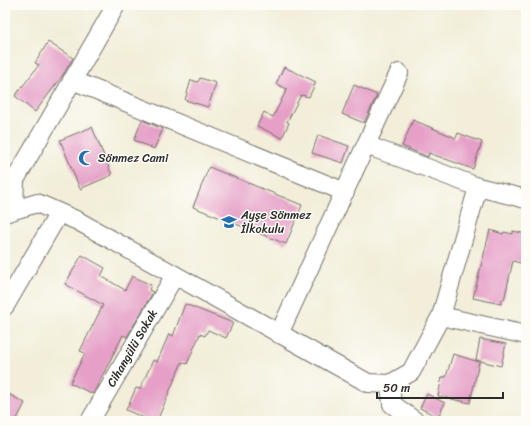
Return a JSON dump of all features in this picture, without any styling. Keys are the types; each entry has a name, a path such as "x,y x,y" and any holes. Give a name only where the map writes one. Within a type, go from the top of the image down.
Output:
{"street":[{"path":"116,5 15,180 10,211 37,203 59,212 78,221 368,383 390,384 411,372 441,316 478,187"},
{"path":"279,334 346,192 398,74"},
{"path":"72,80 346,192"},
{"path":"366,146 478,187 526,199"},
{"path":"5,306 59,212"},
{"name":"Cihangülü Sokak","path":"90,421 175,275"},
{"path":"441,316 526,335"},
{"path":"390,384 392,404 416,421"}],"building":[{"path":"48,42 73,58 61,78 35,112 15,96 39,65 35,63"},
{"path":"284,67 316,82 309,97 301,95 287,122 289,123 282,138 257,126 264,112 273,117 287,89 276,84"},
{"path":"200,78 216,83 208,107 185,100 191,80 198,82"},
{"path":"354,85 377,95 364,123 342,114"},
{"path":"142,120 163,129 154,149 134,140"},
{"path":"413,120 456,138 458,133 482,142 473,169 429,153 428,157 402,146"},
{"name":"Sönmez Cami","path":"92,127 112,175 80,189 60,140"},
{"path":"318,135 349,146 343,163 312,153"},
{"path":"209,167 302,205 286,244 193,207"},
{"path":"490,230 503,234 504,232 513,234 513,231 526,234 526,256 524,264 513,261 504,300 502,299 501,304 473,298"},
{"path":"82,255 105,268 101,276 125,290 132,276 151,285 149,290 153,292 127,337 123,335 93,394 70,383 85,353 80,351 103,305 65,284"},
{"path":"185,304 233,323 226,338 208,330 205,336 200,334 187,364 182,362 157,421 151,421 126,410 136,388 140,389 153,360 157,362 169,334 173,336"},
{"path":"480,339 506,344 501,366 476,360"},
{"path":"453,354 479,362 470,403 438,396 442,377 446,377"},
{"path":"5,392 25,403 16,421 5,421"},
{"path":"427,394 445,403 438,417 420,408"}],"place":[{"name":"Sönmez Cami","path":"86,158"},
{"name":"Ayşe Sönmez İlkokulu","path":"229,222"}]}
